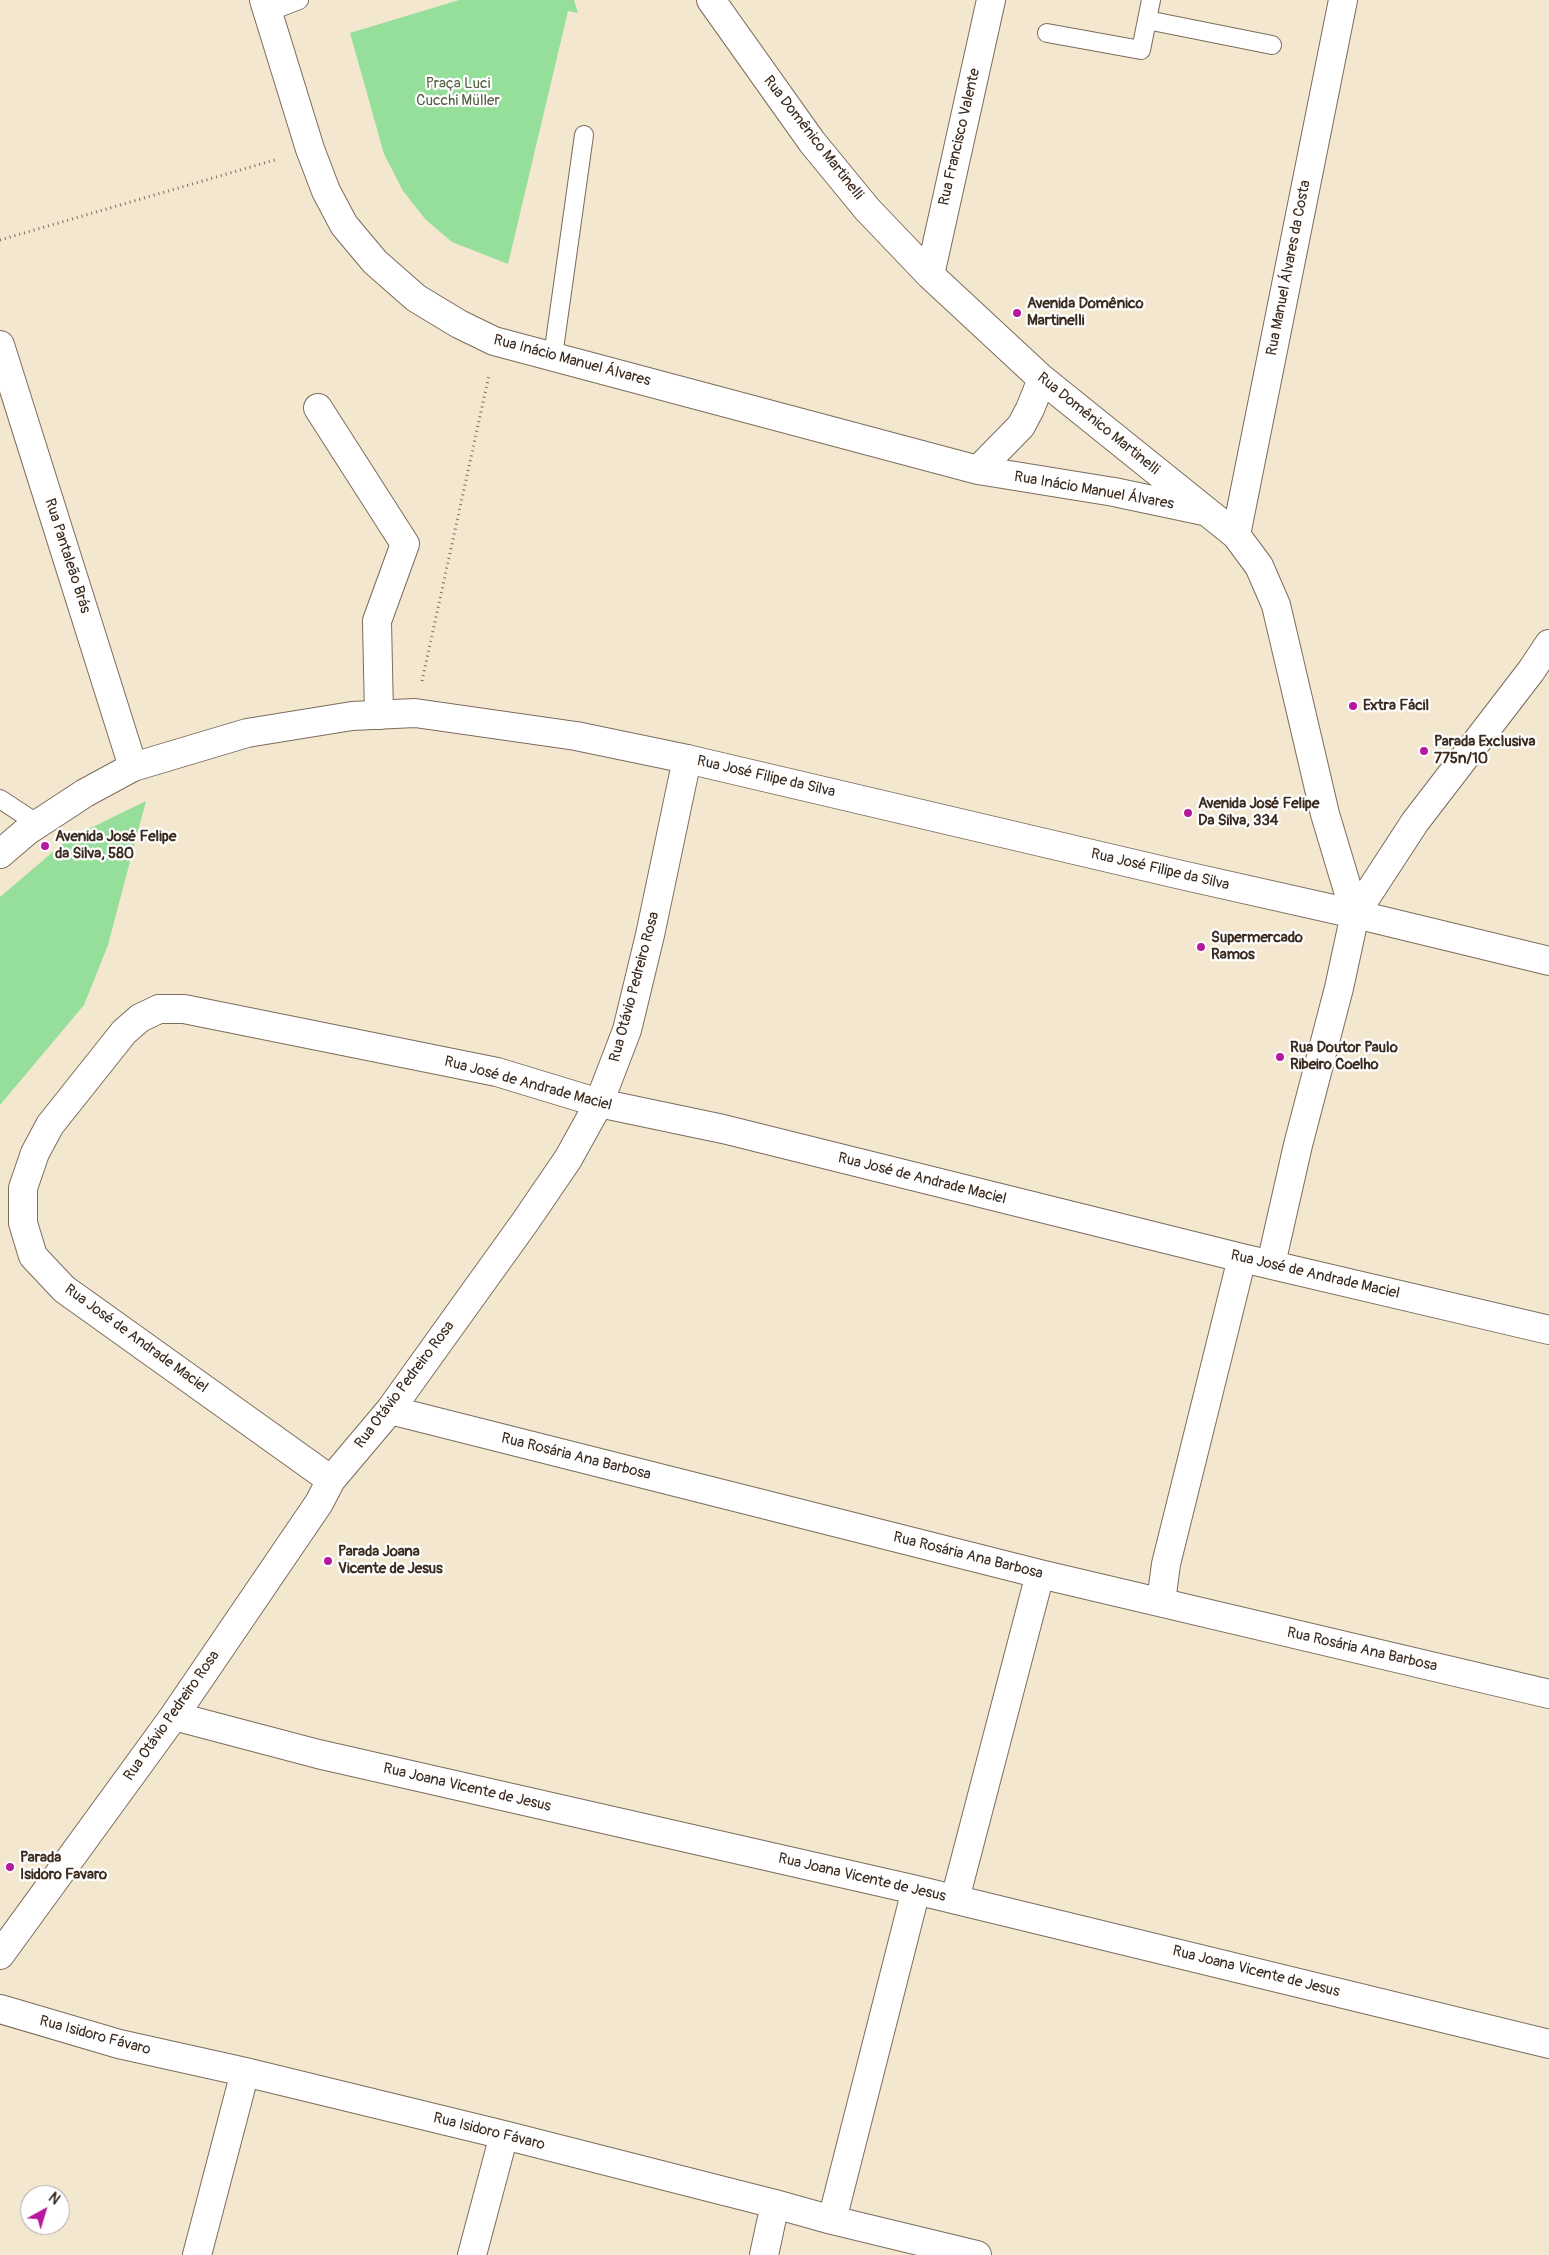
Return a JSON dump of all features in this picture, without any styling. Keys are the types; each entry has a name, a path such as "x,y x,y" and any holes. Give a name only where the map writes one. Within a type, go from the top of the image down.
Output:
{"street":[{"name":"Rua Domênico Martinelli","path":"712,0 812,142 867,209 930,274 1042,379 1236,535 1259,566 1276,605 1325,814 1355,914"},
{"name":"Rua Francisco Valente","path":"930,274 991,0"},
{"name":"Rua Manuel Álvares da Costa","path":"1236,535 1343,0"},
{"name":"Rua Inácio Manuel Álvares","path":"266,6 310,149 326,191 344,225 375,262 416,298 458,324 494,341 978,470 1114,492 1210,513"},
{"name":"Rua Pantaleão Brás","path":"0,345 133,767"},
{"path":"978,470 1021,426 1042,379"},
{"path":"318,408 406,544 377,621 379,715"},
{"path":"1271,1264 1298,1145 1339,988 1355,914 1415,822 1531,671 1549,644"},
{"name":"Rua José Filipe da Silva","path":"0,854 38,824 85,793 133,767 248,733 352,716 415,713 576,736 688,759 1549,961"},
{"name":"Rua Otávio Pedreiro Rosa","path":"0,1955 174,1716 319,1503 331,1480 390,1410 531,1214 568,1159 599,1103 627,1030 650,935 688,759"},
{"name":"Rua José de Andrade Maciel","path":"331,1480 64,1289 33,1256 23,1223 23,1188 35,1153 50,1125 124,1032 140,1018 159,1009 184,1009 497,1072 599,1103 723,1129 1242,1258 1549,1330"},
{"path":"1162,1602 1166,1564 1242,1258"},
{"name":"Rua Rosária Ana Barbosa","path":"390,1410 1040,1574 1549,1694"},
{"path":"955,1899 1040,1574"},
{"name":"Rua Joana Vicente de Jesus","path":"174,1716 318,1754 955,1899 1549,2044"},
{"path":"832,2220 916,1890"},
{"name":"Rua Isidoro Fávaro","path":"0,2009 119,2044 245,2072 504,2135 832,2220 977,2255"},
{"path":"197,2255 245,2072"},
{"path":"472,2255 504,2135"},
{"path":"764,2255 776,2204"}],"lane":[{"path":"266,6 299,0"},
{"path":"1047,33 1141,50 1151,0"},
{"path":"1148,20 1272,45"},
{"path":"552,356 584,135"},
{"path":"0,800 38,824"}],"path":[{"path":"0,240 310,149"},
{"path":"415,713 487,385 494,341"}],"green space":[{"name":"Praça Luci Cucchi Müller","path":"459,0 574,0 578,13 568,11 508,264 452,242 426,220 403,191 384,154 350,33"},
{"path":"146,801 108,945 84,1005 0,1105 0,897 68,839"}],"place":[{"name":"Avenida Domênico Martinelli","path":"1017,313"},
{"name":"Extra Fácil","path":"1353,706"},
{"name":"Parada Exclusiva 775n/10","path":"1424,751"},
{"name":"Avenida José Felipe Da Silva, 334","path":"1188,813"},
{"name":"Avenida José Felipe da Silva, 580","path":"45,846"},
{"name":"Supermercado Ramos","path":"1201,947"},
{"name":"Rua Doutor Paulo Ribeiro Coelho","path":"1280,1057"},
{"name":"Parada Joana Vicente de Jesus","path":"328,1561"},
{"name":"Parada Isidoro Favaro","path":"10,1867"}]}
